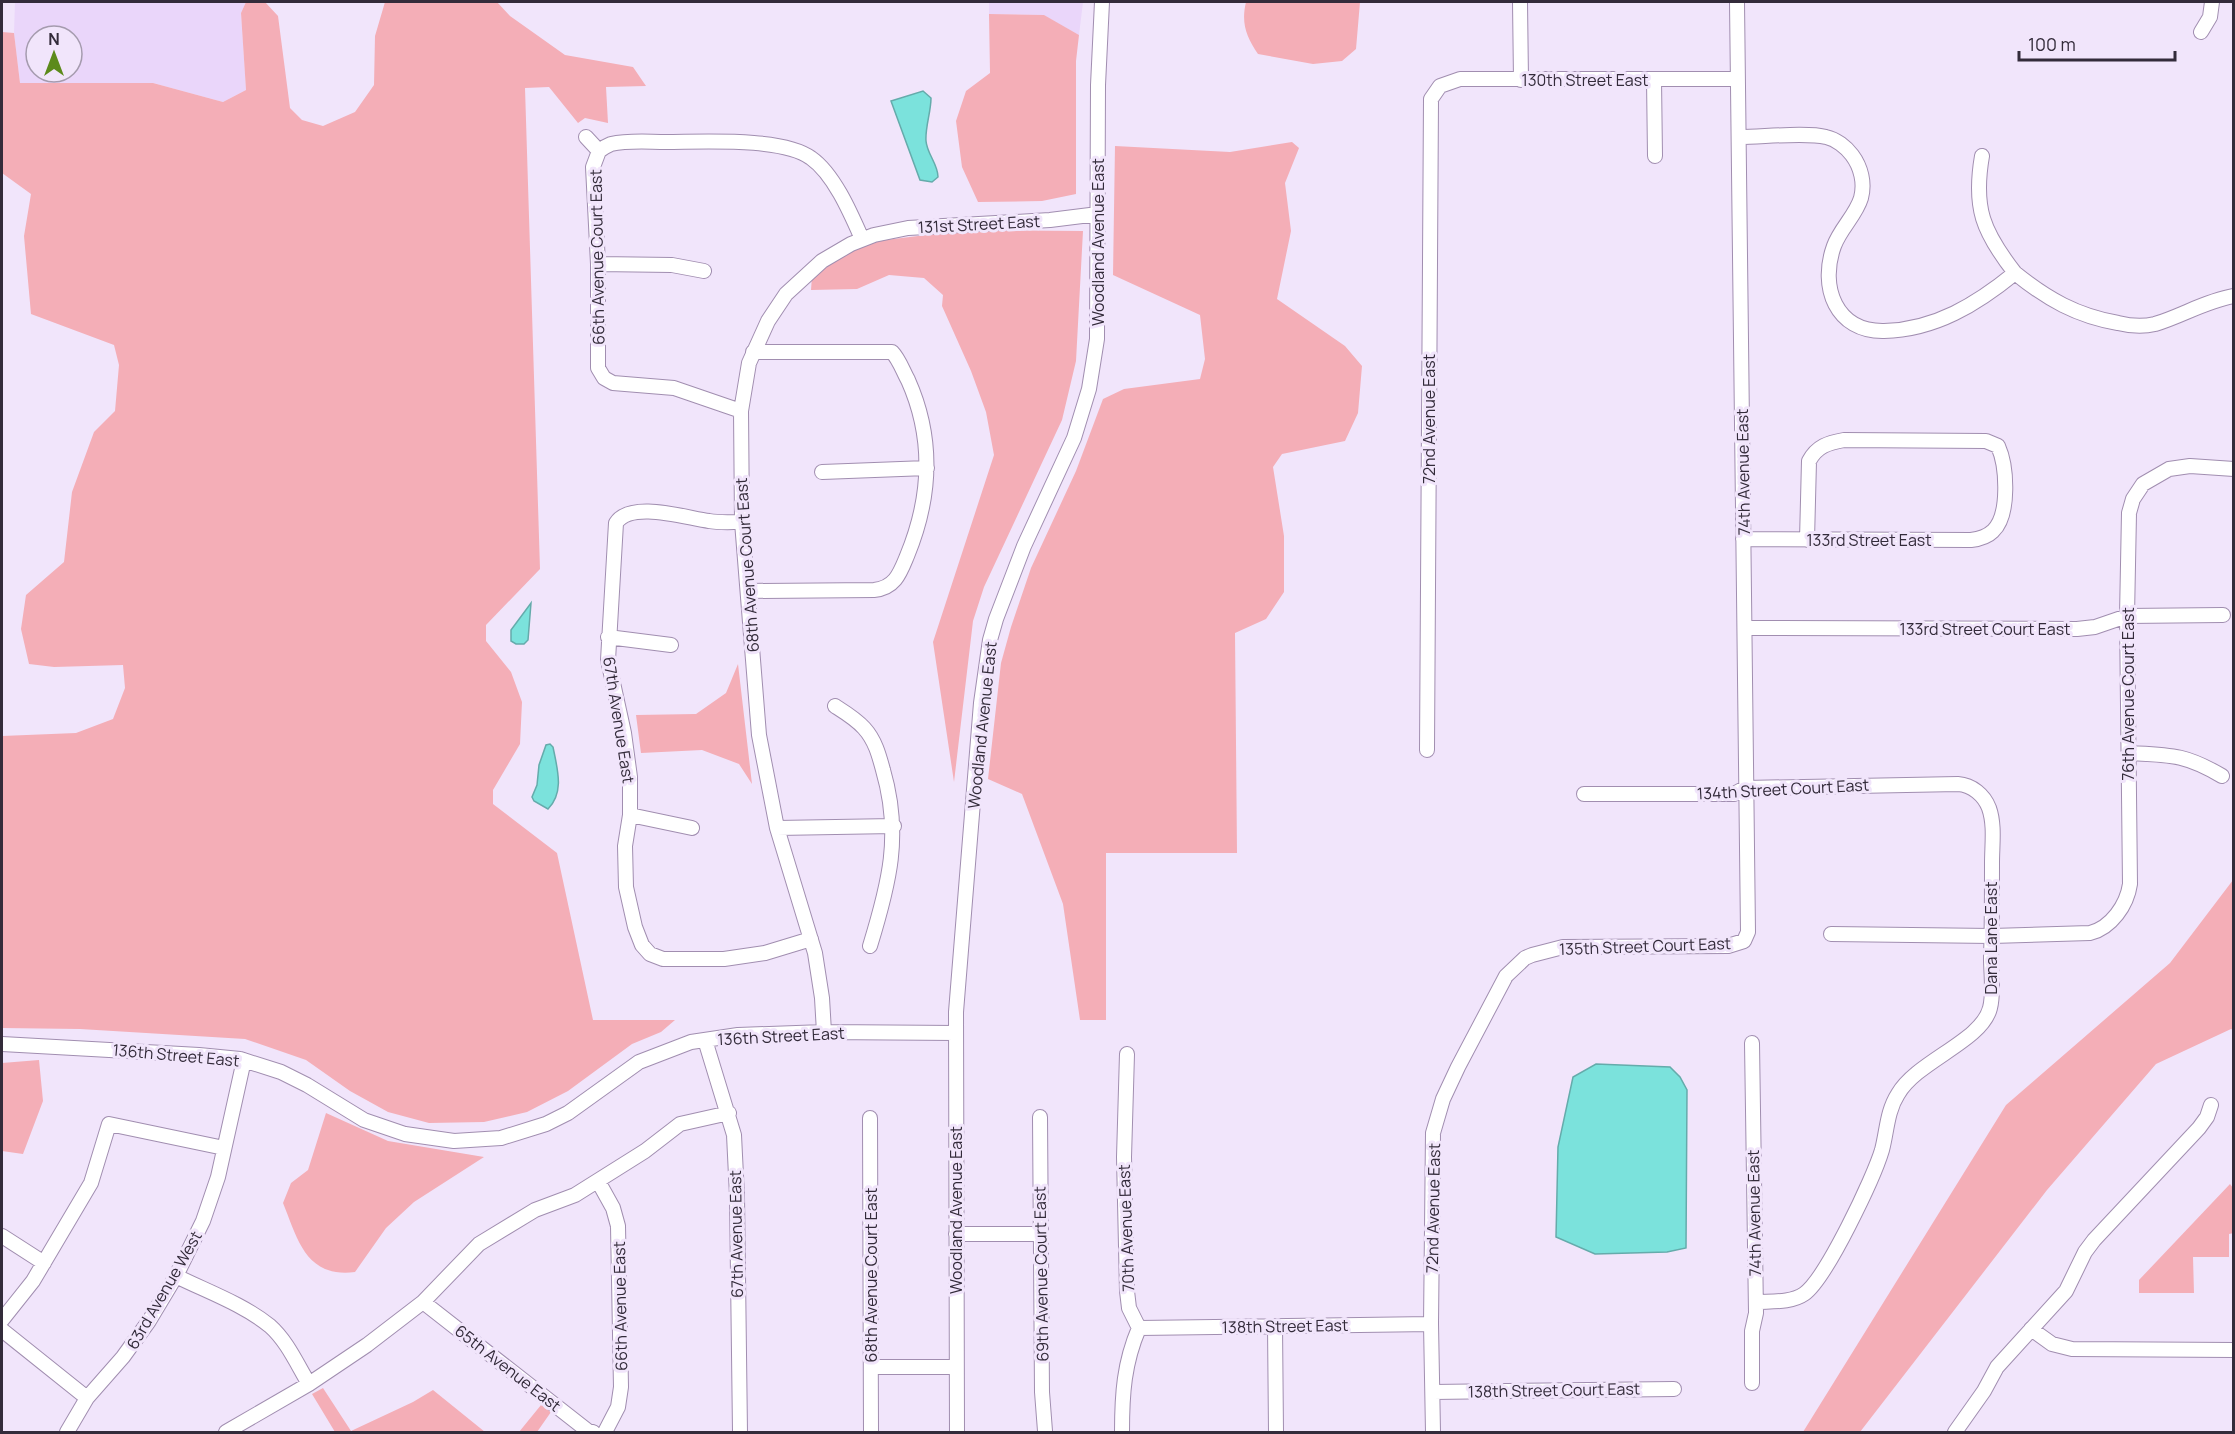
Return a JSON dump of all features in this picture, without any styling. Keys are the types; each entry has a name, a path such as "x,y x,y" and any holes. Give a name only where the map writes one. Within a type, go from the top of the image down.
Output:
{"street":[{"name":"Woodland Avenue East","path":"957,1432 956,1033 981,703 990,640 1011,576 1065,461 1088,397 1097,339 1098,85 1102,2"},
{"path":"1520,2 1521,80"},
{"name":"74th Avenue East","path":"1737,2 1748,932 1744,941"},
{"path":"2202,32 2210,17 2211,2"},
{"name":"130th Street East","path":"1436,90 1446,83 1460,79 1737,79"},
{"path":"1654,80 1655,156"},
{"name":"72nd Avenue East","path":"1427,750 1429,134 1430,105 1436,90"},
{"name":"66th Avenue Court East","path":"585,137 599,151 593,167 598,264 598,368 607,381 613,384 674,388 741,411"},
{"path":"1740,137 1827,137 1846,147 1855,159 1863,182 1861,198 1833,248 1830,280 1835,304 1846,320 1862,328 1880,331 1922,326 1940,320 1967,308 2015,273"},
{"path":"599,151 606,146 625,142 733,141 788,148 814,159 839,192 862,239"},
{"path":"1982,156 1979,174 1980,207 1985,230 1997,251 2015,273 2040,293 2071,310 2126,325 2147,326 2207,302 2234,296"},
{"name":"131st Street East","path":"862,239 889,231 932,225 1039,221 1098,214"},
{"name":"68th Avenue Court East","path":"824,1032 821,982 811,939 777,828 759,735 742,522 741,411 745,381 753,352 768,321 786,294 822,261 862,239"},
{"path":"598,264 672,265 704,271"},
{"path":"748,591 884,589 894,582 916,534 921,517 927,468 926,439 921,417 895,354 883,351 753,352"},
{"name":"133rd Street East","path":"1743,540 1807,540 1971,540 1981,538 1992,532 1999,523 2004,504 2004,464 1998,446 1993,443 1844,440 1829,442 1814,452 1809,461 1807,540"},
{"name":"76th Avenue Court East","path":"1992,936 2098,931 2112,919 2127,898 2130,884 2127,616 2129,513 2137,491 2157,475 2175,467 2234,469"},
{"path":"822,472 927,468"},
{"name":"67th Avenue East","path":"742,522 710,521 639,512 619,518 614,532 608,637 609,671 628,758 630,815 625,846 626,887 635,927 642,945 650,954 663,959 742,958 811,939"},
{"name":"133rd Street Court East","path":"1745,628 2077,629 2095,627 2127,616 2223,615"},
{"path":"608,637 671,645"},
{"path":"835,706 853,717 866,730 875,746 887,782 894,826 889,879 870,946"},
{"path":"2129,753 2185,757 2222,776"},
{"name":"134th Street Court East","path":"1584,794 1734,794 1745,788 1958,784 1972,788 1980,794"},
{"name":"Dana Lane East","path":"1756,1302 1788,1300 1809,1290 1832,1254 1868,1187 1882,1148 1891,1106 1899,1091 1920,1069 1956,1045 1987,1017 1991,997 1992,826 1988,805 1980,794"},
{"path":"630,815 692,828"},
{"path":"777,828 894,826"},
{"path":"1831,934 1992,936"},
{"name":"135th Street Court East","path":"1514,968 1532,955 1563,947 1728,946 1744,941"},
{"name":"72nd Avenue East","path":"1433,1432 1431,1324 1434,1133 1443,1099 1458,1067 1497,991 1514,968"},
{"name":"136th Street East","path":"2,1044 199,1054 244,1060 290,1077 364,1120 381,1126 430,1139 478,1140 501,1138 546,1124 568,1113 639,1062 675,1047 705,1040 738,1035 824,1032 956,1033"},
{"name":"67th Avenue East","path":"705,1040 734,1135 740,1432"},
{"name":"74th Avenue East","path":"1752,1043 1756,1302 1752,1331 1752,1383"},
{"name":"70th Avenue East","path":"1127,1054 1124,1157 1127,1291 1129,1308 1139,1328"},
{"name":"63rd Avenue West","path":"67,1432 87,1398 136,1341 176,1276 203,1221 212,1198 244,1060"},
{"path":"1955,1432 1984,1391 1997,1367 2066,1291 2085,1252 2094,1240 2199,1128 2207,1117 2211,1105"},
{"path":"226,1432 309,1384 367,1345 423,1302 479,1244 535,1210 575,1195 645,1151 680,1124 729,1113"},
{"name":"69th Avenue Court East","path":"1040,1117 1045,1431"},
{"name":"68th Avenue Court East","path":"870,1118 871,1432"},
{"path":"2,1320 33,1281 91,1184 109,1124 224,1148"},
{"name":"66th Avenue East","path":"598,1181 613,1208 618,1226 621,1387 618,1407 605,1432"},
{"path":"956,1234 1041,1234"},
{"path":"2,1236 44,1263"},
{"path":"176,1276 255,1315 271,1327 285,1343 309,1384"},
{"name":"65th Avenue East","path":"423,1302 588,1431 593,1432"},
{"name":"138th Street East","path":"1139,1328 1431,1324"},
{"path":"1275,1326 1276,1432"},
{"path":"1122,1432 1122,1392 1132,1344 1139,1328"},
{"path":"2031,1329 2052,1344 2072,1349 2234,1350"},
{"path":"2,1330 87,1398"},
{"path":"871,1367 956,1367"},
{"name":"138th Street Court East","path":"1433,1392 1674,1389"}],"shaded area":[{"path":"15,2 246,2 241,13 246,90 223,102 153,83 84,83 84,24 24,24 24,83 20,83 14,33"},
{"path":"246,2 265,2 278,16 290,108 302,120 323,126 355,112 374,85 375,36 385,2 497,2 510,16 565,55 633,67 646,86 606,87 608,123 585,118 578,123 549,87 525,88 540,569 486,625 486,641 511,672 522,702 520,744 493,790 493,804 557,853 593,1020 675,1020 661,1032 632,1044 568,1091 527,1112 484,1122 429,1123 388,1112 350,1091 306,1060 245,1039 80,1029 2,1028 2,736 76,733 113,719 125,688 123,665 54,667 29,664 21,629 26,595 64,562 72,492 94,432 115,411 119,365 114,345 31,314 24,236 31,194 2,173 2,32 14,33 20,83 153,83 223,102 246,90 241,13"},
{"path":"989,2 1083,2 1079,35 1043,15 989,14"},
{"path":"1246,2 1360,2 1356,49 1342,61 1313,64 1258,54 1246,29 1244,16"},
{"path":"989,14 1044,15 1079,35 1076,61 1076,194 1042,201 978,202 962,167 956,121 966,91 990,73"},
{"path":"923,91 931,98 926,141 938,177 932,182 920,180 891,101"},
{"path":"1292,142 1299,148 1285,183 1291,231 1277,299 1345,346 1362,366 1358,413 1345,441 1282,454 1273,467 1284,536 1284,592 1266,619 1235,633 1237,853 1106,853 1106,1020 1080,1020 1063,904 1022,794 988,779 1001,663 1011,627 1031,568 1076,471 1103,399 1124,389 1200,379 1205,359 1200,315 1113,275 1115,146 1230,152"},
{"path":"968,230 1083,231 1076,361 1062,420 984,587 973,621 954,782 933,642 994,455 986,412 971,371 942,306 943,295 924,278 889,275 857,289 811,290 812,276 850,249 885,240"},
{"path":"531,603 528,640 524,644 516,644 511,641 511,630"},
{"path":"738,664 752,784 739,764 702,750 641,753 636,715 696,714 726,693"},
{"path":"550,744 553,747 558,771 558,787 557,795 548,809 534,801 532,797 537,785 539,765 546,745"},
{"path":"2233,880 2233,1030 2156,1064 2047,1190 1860,1432 1803,1432 2006,1105 2170,963"},
{"path":"39,1060 43,1101 23,1154 2,1151 2,1063"},
{"path":"1596,1064 1670,1067 1680,1077 1687,1090 1686,1248 1667,1252 1595,1254 1556,1237 1558,1147 1573,1077"},
{"path":"326,1113 388,1141 484,1157 414,1202 386,1228 355,1272 325,1269 306,1254 299,1243 283,1203 291,1183 308,1170"},
{"path":"2230,1184 2233,1188 2234,1233 2229,1234 2229,1257 2193,1257 2194,1293 2139,1293 2139,1280"},
{"path":"323,1388 351,1431 433,1390 485,1432 335,1432 312,1394"},
{"path":"541,1405 551,1412 537,1432 519,1432"}]}
